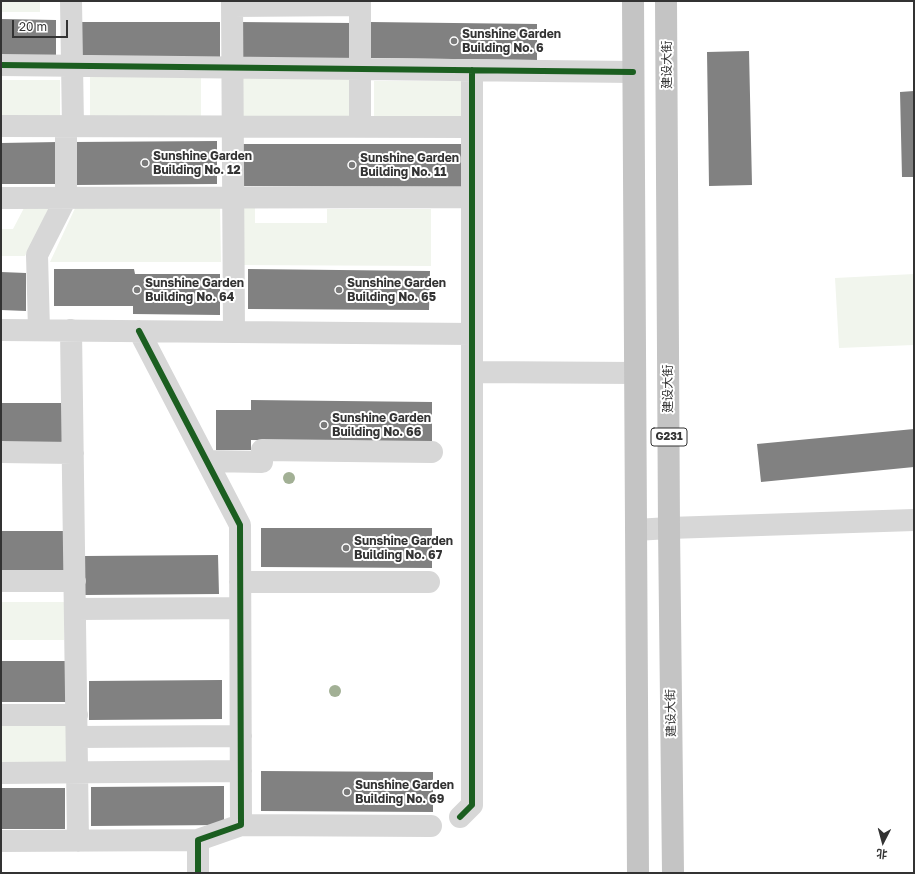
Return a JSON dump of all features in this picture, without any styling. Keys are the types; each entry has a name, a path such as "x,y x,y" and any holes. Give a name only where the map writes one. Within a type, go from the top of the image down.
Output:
{"highway":[{"name":"G231","path":"633,1 638,873"},
{"name":"建设大街","path":"666,1 669,528 673,873"}],"street":[{"path":"38,330 37,255 66,198 72,66 71,1"},
{"path":"234,332 232,4 360,3 360,126"},
{"path":"1,65 633,72"},
{"path":"460,817 472,806 472,70"},
{"path":"1,126 472,127"},
{"path":"1,198 472,198"},
{"path":"1,330 472,334"},
{"path":"71,330 78,841"},
{"path":"139,331 240,525 241,825"},
{"path":"472,372 635,372"},
{"path":"207,461 262,462 262,450 432,452"},
{"path":"1,452 73,453"},
{"path":"636,530 914,520"},
{"path":"1,581 75,582"},
{"path":"240,582 429,582"},
{"path":"75,609 240,608"},
{"path":"1,715 77,715"},
{"path":"77,737 241,736"},
{"path":"1,773 241,771"},
{"path":"1,841 198,840 241,825 431,826"},
{"path":"198,840 198,873"}],"shaded area":[{"path":"1,1 40,1 40,12 1,12"},
{"path":"90,74 201,76 201,118 90,116"},
{"path":"243,77 356,78 356,120 242,119"},
{"path":"1,80 60,80 60,119 1,118"},
{"path":"374,81 464,81 464,122 374,121"},
{"path":"77,204 220,204 221,262 50,262"},
{"path":"239,207 255,207 255,223 327,223 327,209 431,209 431,266 239,265"},
{"path":"24,208 49,208 25,256 1,256 1,229 13,229"},
{"path":"914,274 914,345 839,348 835,278"},
{"path":"1,602 64,602 64,640 1,640"},
{"path":"1,726 67,726 68,764 1,764"}],"building":[{"path":"1,19 56,20 56,57 1,57"},
{"path":"79,22 220,22 220,59 79,59"},
{"path":"238,22 352,23 351,60 238,59"},
{"name":"Sunshine Garden Building No. 6","path":"370,22 537,24 537,60 370,58"},
{"path":"749,51 752,185 709,186 707,52"},
{"path":"914,91 914,177 902,177 900,92"},
{"name":"Sunshine Garden Building No. 12","path":"217,141 217,184 74,185 74,142"},
{"path":"58,142 58,184 1,184 1,143"},
{"name":"Sunshine Garden Building No. 11","path":"242,144 463,144 463,187 242,186"},
{"name":"Sunshine Garden Building No. 64","path":"54,269 134,269 135,274 220,274 220,315 133,314 133,306 54,306"},
{"name":"Sunshine Garden Building No. 65","path":"248,269 430,271 429,310 248,309"},
{"path":"1,272 26,273 26,311 1,310"},
{"name":"Sunshine Garden Building No. 66","path":"251,400 432,402 432,442 251,440 251,450 216,450 216,410 251,410"},
{"path":"1,403 63,403 63,444 1,444"},
{"path":"914,429 914,467 761,482 757,444"},
{"name":"Sunshine Garden Building No. 67","path":"261,528 432,528 432,568 261,567"},
{"path":"1,531 65,531 65,571 1,571"},
{"path":"218,555 219,594 85,595 85,556"},
{"path":"1,661 67,661 67,702 1,702"},
{"path":"222,680 222,719 89,720 89,681"},
{"name":"Sunshine Garden Building No. 69","path":"261,771 433,772 433,812 261,811"},
{"path":"224,786 224,825 91,826 91,787"},
{"path":"1,788 65,788 65,829 1,829"}],"cycle path":[{"path":"1,65 633,72"},
{"path":"460,817 472,805 472,70"},
{"path":"139,331 240,525 241,825 198,840 198,873"}],"place":[{"name":"Sunshine Garden Building No. 6","path":"454,41"},
{"name":"Sunshine Garden Building No. 12","path":"145,163"},
{"name":"Sunshine Garden Building No. 11","path":"352,165"},
{"name":"Sunshine Garden Building No. 64","path":"137,290"},
{"name":"Sunshine Garden Building No. 65","path":"339,290"},
{"name":"Sunshine Garden Building No. 66","path":"324,425"},
{"name":"Sunshine Garden Building No. 67","path":"346,548"},
{"name":"Sunshine Garden Building No. 69","path":"347,792"}]}
